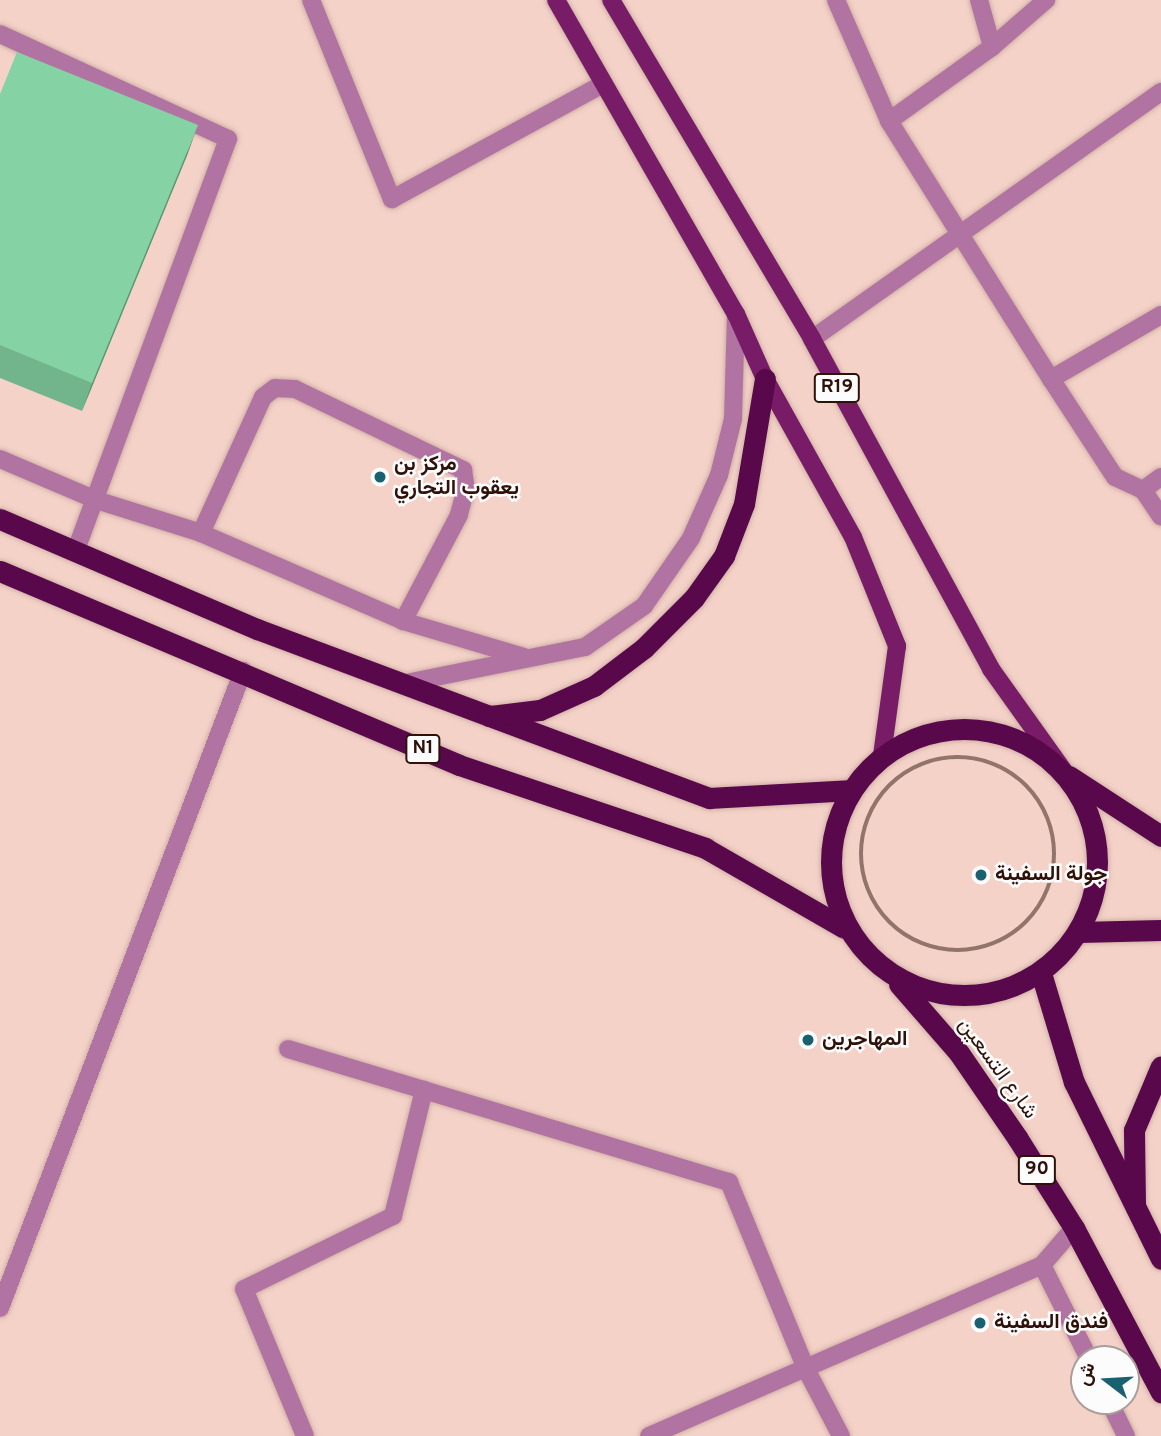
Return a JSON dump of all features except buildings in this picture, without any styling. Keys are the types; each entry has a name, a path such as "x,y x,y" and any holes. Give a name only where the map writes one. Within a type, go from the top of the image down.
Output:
{"highway":[{"path":"484,716 540,710 594,686 644,648 694,598 724,556 744,504 765,380"},
{"name":"N1","path":"0,519 257,629 484,716 710,798 851,790"},
{"name":"N1","path":"0,571 243,671 459,765 705,848 844,928"},
{"path":"1066,774 1093,822 1098,879 1079,932 1041,973 1003,991 960,997 919,989 883,967 844,928 831,877 834,832 851,790 881,756 927,733 977,728 1026,742 1066,774 1161,836"},
{"path":"1079,932 1161,930"},
{"name":"شارع التسعين","path":"883,967 959,1053 1074,1228 1161,1392"},
{"path":"1041,973 1074,1082 1161,1259"},
{"path":"1135,1210 1134,1130 1161,1066"}],"main road":[{"name":"R19","path":"556,0 736,314 765,380 853,537 897,646 881,756"},
{"name":"R19","path":"611,0 811,340 992,669 1066,774"}],"street":[{"path":"312,0 392,199 603,84"},
{"path":"836,0 889,121 1051,379 1115,477 1143,490 1161,517"},
{"path":"979,0 992,47"},
{"path":"889,121 992,47 1046,0"},
{"path":"0,34 228,139 76,551"},
{"path":"811,340 1161,92"},
{"path":"401,684 585,647 645,606 691,538 719,475 733,419 736,314"},
{"path":"1051,379 1161,315"},
{"path":"201,533 263,397 275,388 295,389 463,470 466,488 459,515 403,621"},
{"path":"0,459 96,500 201,533 403,621 527,658"},
{"path":"1143,490 1161,477"},
{"path":"0,1308 243,671"},
{"path":"288,1049 729,1182 806,1370 841,1436"},
{"path":"305,1436 244,1289 393,1216 424,1090"},
{"path":"649,1436 806,1370 1042,1265 1074,1228"},
{"path":"1042,1265 1081,1345"},
{"path":"1116,1415 1126,1436"}],"path":[{"path":"967,756 1004,766 1033,790 1052,824 1056,863 1045,900 1021,930 988,948 949,952 912,942 882,917 864,884 860,845 871,808 895,778 929,760 967,756"}],"place":[{"name":"مركز بن يعقوب التجاري","path":"380,477"},
{"name":"جولة السفينة","path":"981,875"},
{"name":"المهاجرين","path":"808,1040"},
{"name":"فندق السفينة","path":"980,1323"}]}
